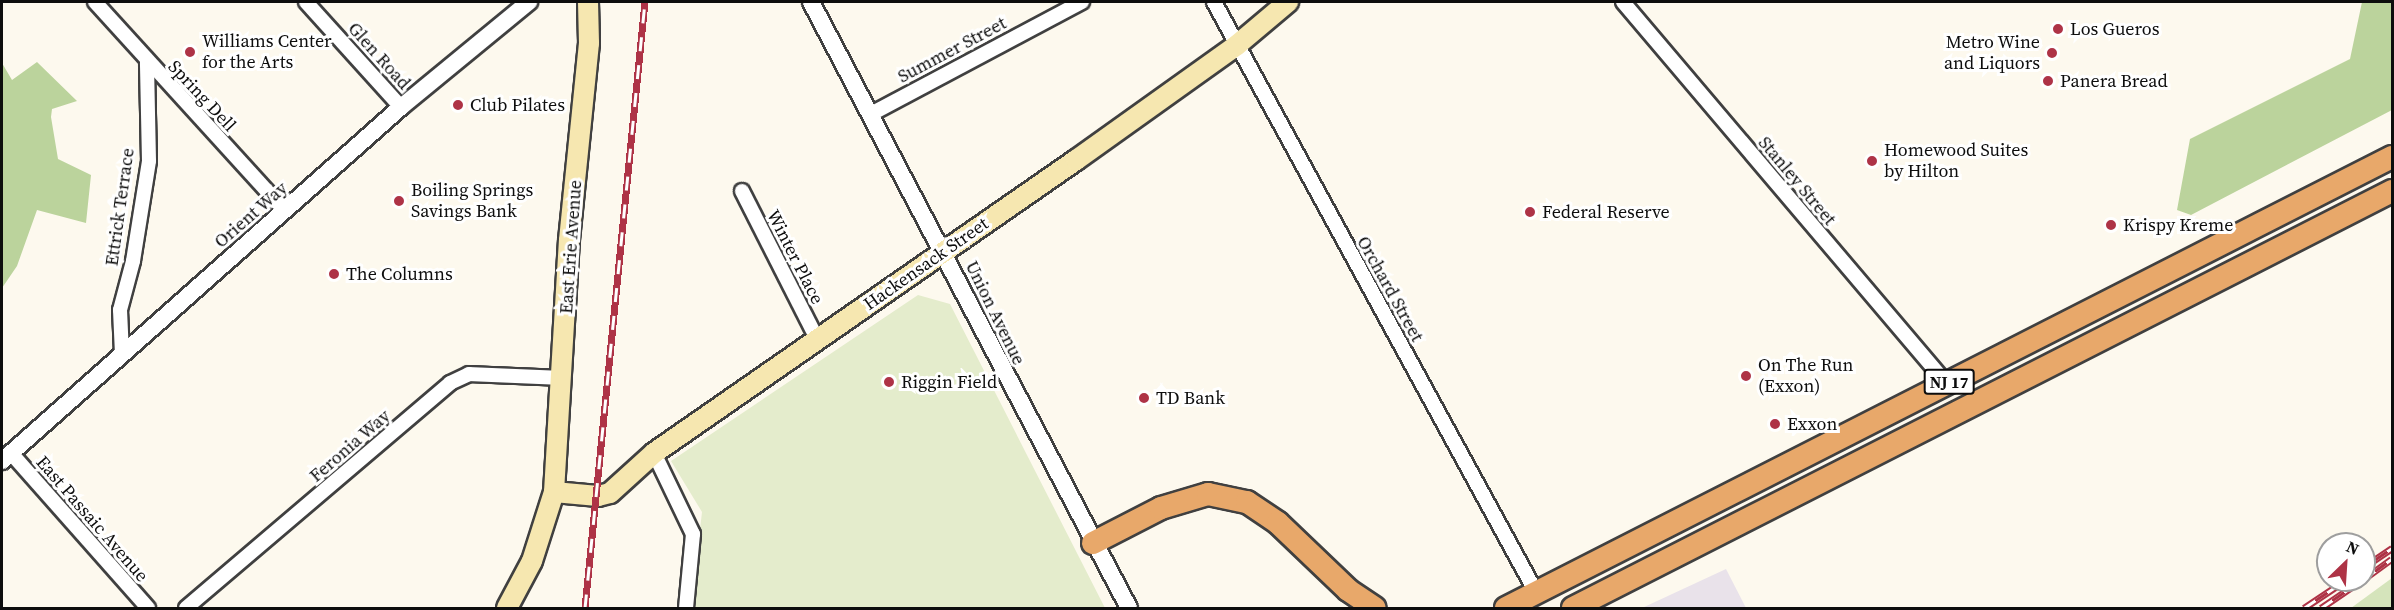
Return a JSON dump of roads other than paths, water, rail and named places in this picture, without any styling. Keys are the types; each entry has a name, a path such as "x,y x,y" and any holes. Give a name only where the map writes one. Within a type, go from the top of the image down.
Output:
{"highway":[{"name":"NJ 17","path":"1506,608 1946,382 2017,351 2391,157"},
{"name":"NJ 17","path":"1573,609 2392,191"},
{"path":"1093,543 1161,508 1208,494 1247,502 1278,523 1348,590 1375,609"}],"main road":[{"name":"East Erie Avenue","path":"507,609 532,561 554,492 569,240 589,43 588,2"},
{"name":"Hackensack Street","path":"554,492 598,496 610,493 654,453 945,252 1237,45 1288,2"}],"street":[{"name":"Spring Dell","path":"95,2 147,63 285,212"},
{"name":"Glen Road","path":"306,2 401,108"},
{"name":"Orient Way","path":"6,457 401,108 529,2"},
{"name":"Union Avenue","path":"811,2 945,252 1129,609"},
{"name":"Summer Street","path":"871,114 1082,2"},
{"name":"Orchard Street","path":"1214,2 1537,594"},
{"name":"Stanley Street","path":"1623,2 1946,382"},
{"name":"Ettrick Terrace","path":"122,354 120,310 133,261 149,161 147,63"},
{"name":"Winter Place","path":"742,191 817,339"},
{"name":"Feronia Way","path":"186,609 450,383 469,374 562,378"},
{"path":"654,453 693,534 686,609"},
{"name":"East Passaic Avenue","path":"6,457 148,609"}],"railway":[{"path":"585,608 645,2"},
{"path":"2376,559 2392,548"},
{"path":"2376,570 2392,559"},
{"path":"2304,608 2328,592"},
{"path":"2321,608 2344,592"}],"place":[{"name":"Los Gueros","path":"2058,29"},
{"name":"Williams Center for the Arts","path":"190,52"},
{"name":"Metro Wine and Liquors","path":"2052,53"},
{"name":"Panera Bread","path":"2048,81"},
{"name":"Club Pilates","path":"458,105"},
{"name":"Homewood Suites by Hilton","path":"1872,161"},
{"name":"Boiling Springs Savings Bank","path":"399,201"},
{"name":"Federal Reserve","path":"1530,212"},
{"name":"Krispy Kreme","path":"2111,225"},
{"name":"The Columns","path":"334,274"},
{"name":"On The Run (Exxon)","path":"1746,376"},
{"name":"Riggin Field","path":"889,382"},
{"name":"TD Bank","path":"1144,398"},
{"name":"Exxon","path":"1775,424"}]}
